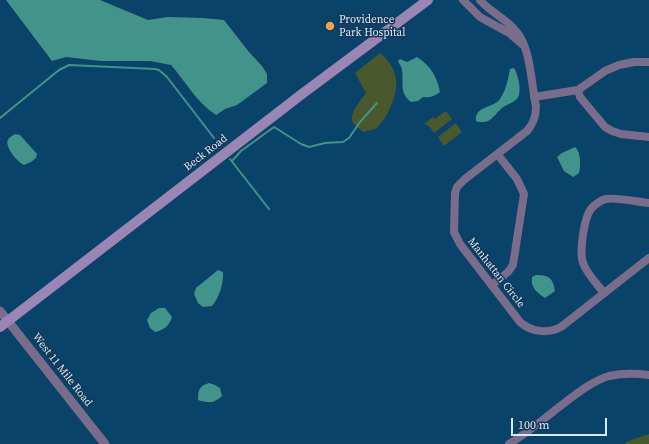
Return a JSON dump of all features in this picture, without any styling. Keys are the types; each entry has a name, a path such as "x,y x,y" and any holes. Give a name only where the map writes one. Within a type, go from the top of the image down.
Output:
{"main road":[{"name":"Beck Road","path":"4,324 302,94 428,0"}],"street":[{"path":"463,0 477,14 495,27 509,33 525,47"},
{"path":"477,14 483,3 517,32 525,47"},
{"path":"495,27 502,19"},
{"name":"Manhattan Circle","path":"525,47 536,106 536,114 532,126 527,131 458,187 456,193 454,232 460,244 525,326 537,330 548,331 561,327 649,258"},
{"path":"534,98 578,90 605,71 619,65 634,62 649,62"},
{"path":"578,90 580,97 605,127 621,134 649,137"},
{"path":"492,285 508,272 513,265 524,194 518,179 498,155"},
{"path":"604,293 587,272 581,257 582,242 588,213 601,201 610,198 649,203"},
{"name":"West 11 Mile Road","path":"0,311 4,324 105,444"},
{"path":"509,444 576,394 598,380 620,374 631,373 649,375"}],"shaded area":[{"path":"6,0 100,0 148,20 168,17 224,20 262,66 267,74 267,83 237,105 225,109 216,115 197,98 171,65 150,61 101,61 66,57 52,61"},
{"path":"380,53 392,67 395,74 396,90 391,106 378,127 363,132 355,125 352,119 354,111 366,93 355,73"},
{"path":"417,57 433,72 440,92 436,95 423,97 418,101 411,102 407,99 403,91 402,69 398,61 400,59 407,62"},
{"path":"514,68 518,78 520,92 518,97 502,108 488,121 476,121 478,112 500,99 508,81 510,69"},
{"path":"446,111 452,119 434,133 429,126 424,124 433,117 435,119"},
{"path":"456,123 462,132 444,146 438,137"},
{"path":"15,134 20,135 37,154 36,158 24,165 15,158 7,142 9,138"},
{"path":"575,147 580,159 580,167 579,173 573,177 564,171 557,157"},
{"path":"218,270 223,272 223,281 219,295 212,306 203,307 198,303 194,294 196,288"},
{"path":"536,275 550,278 555,291 545,298 539,294 532,284 532,277"},
{"path":"159,308 165,308 172,317 166,327 155,332 150,328 147,320 151,313"},
{"path":"209,383 220,388 222,396 211,402 198,400 200,389"},
{"path":"649,434 649,444 624,444 631,440"}],"waterway":[{"path":"0,118 59,70 69,65 155,69 159,70 167,77 214,138"},
{"path":"232,161 241,151 274,127 301,144 309,147 325,143 343,142 349,138 360,122 377,103"},
{"path":"230,159 269,209"}],"place":[{"name":"Providence Park Hospital","path":"330,26"}]}
